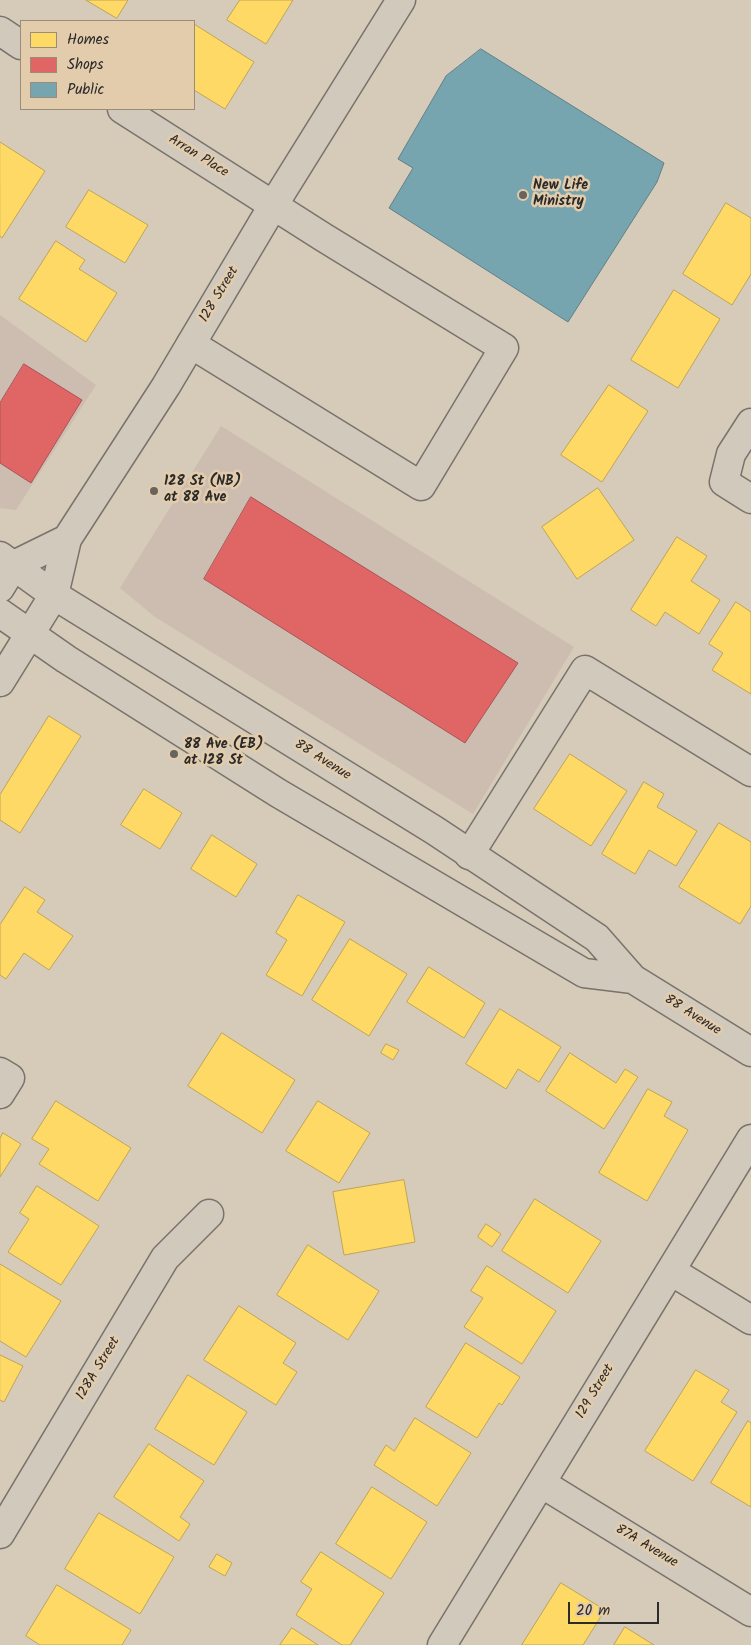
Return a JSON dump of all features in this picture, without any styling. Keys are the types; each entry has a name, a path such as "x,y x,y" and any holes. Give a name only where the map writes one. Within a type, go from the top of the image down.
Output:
{"main road":[{"name":"128 Street","path":"29,634 54,595 67,539 191,344 274,204 401,0"},
{"path":"0,32 20,44"},
{"name":"Arran Place","path":"124,110 274,204 323,237 504,348 421,486 191,344"},
{"path":"751,423 731,454 724,482 751,499"},
{"path":"0,588 7,561 67,539"},
{"name":"88 Avenue","path":"7,561 54,595 434,830 469,855 597,938 633,979 751,1052"},
{"name":"88 Avenue","path":"0,613 29,634 278,793 584,973 633,979"},
{"path":"0,682 29,634"},
{"path":"469,855 586,670 751,772"},
{"path":"0,1072 10,1078 0,1094"},
{"name":"129 Street","path":"442,1645 751,1139"},
{"name":"128A Street","path":"0,1534 165,1258 209,1214"},
{"path":"671,1270 751,1320"},
{"name":"87A Avenue","path":"541,1483 751,1612"}],"shaded area":[{"path":"0,315 96,385 16,510 0,508"},
{"path":"221,426 574,647 473,814 155,617 120,588"}],"building: Homes":[{"path":"86,0 128,0 117,18"},
{"path":"240,0 293,0 266,44 227,20"},
{"path":"195,25 254,62 225,109 195,91"},
{"path":"0,142 45,171 2,238 0,236"},
{"path":"89,190 148,225 125,263 66,227"},
{"path":"726,203 751,218 751,274 732,305 683,274"},
{"path":"56,241 85,260 79,269 117,293 86,342 19,299"},
{"path":"674,290 720,319 678,388 631,360"},
{"path":"609,385 648,411 602,482 561,455"},
{"path":"598,488 634,540 577,579 542,527"},
{"path":"677,537 707,556 691,581 720,600 699,634 665,612 656,626 631,610"},
{"path":"736,602 751,612 751,694 712,670 723,653 709,644"},
{"path":"49,716 81,736 20,833 0,820 0,795"},
{"path":"570,754 627,791 591,846 534,809"},
{"path":"644,782 664,794 657,807 697,831 676,866 649,850 635,874 602,854"},
{"path":"144,789 182,813 160,849 121,825"},
{"path":"719,823 751,842 751,906 740,924 679,887"},
{"path":"212,835 257,864 236,897 191,869"},
{"path":"25,887 45,900 37,912 73,936 49,970 24,953 6,979 0,975 0,925"},
{"path":"298,895 345,922 302,996 266,975 287,940 276,933"},
{"path":"350,939 407,974 369,1036 312,1000"},
{"path":"429,967 485,1003 464,1038 407,1002"},
{"path":"500,1009 561,1047 539,1082 518,1069 506,1089 466,1064"},
{"path":"222,1033 295,1080 262,1133 188,1086"},
{"path":"386,1044 399,1050 393,1060 381,1053"},
{"path":"570,1053 616,1083 625,1069 638,1077 604,1129 546,1091"},
{"path":"648,1089 672,1102 664,1116 688,1130 647,1201 599,1173"},
{"path":"56,1101 131,1148 98,1201 39,1164 49,1149 32,1139"},
{"path":"318,1101 370,1133 339,1183 286,1151"},
{"path":"3,1133 21,1144 0,1177 0,1139"},
{"path":"404,1180 415,1242 344,1255 333,1192"},
{"path":"37,1186 99,1226 61,1285 8,1252 29,1219 20,1213"},
{"path":"535,1199 601,1241 568,1293 502,1251"},
{"path":"486,1224 501,1234 492,1247 478,1237"},
{"path":"308,1245 379,1291 348,1340 277,1295"},
{"path":"0,1264 61,1301 26,1357 0,1341"},
{"path":"487,1266 556,1311 522,1364 464,1327 483,1298 471,1291"},
{"path":"239,1306 296,1343 283,1363 297,1372 276,1405 204,1360"},
{"path":"466,1343 520,1377 502,1405 499,1403 477,1438 426,1407"},
{"path":"0,1355 23,1366 4,1402 0,1400"},
{"path":"696,1370 729,1390 721,1402 737,1412 693,1481 645,1451"},
{"path":"188,1375 247,1412 214,1465 155,1429"},
{"path":"415,1418 471,1453 437,1506 374,1465 386,1445 394,1451"},
{"path":"748,1421 751,1423 751,1507 711,1483"},
{"path":"149,1444 204,1481 180,1517 190,1524 179,1541 114,1497"},
{"path":"372,1487 427,1522 391,1579 336,1544"},
{"path":"99,1513 174,1557 140,1614 65,1569"},
{"path":"321,1552 384,1593 350,1645 342,1645 296,1615 312,1589 301,1582"},
{"path":"217,1554 232,1563 225,1576 209,1567"},
{"path":"561,1583 605,1610 583,1645 522,1645"},
{"path":"57,1585 131,1630 122,1645 40,1645 26,1636"},
{"path":"625,1627 654,1645 614,1645"},
{"path":"292,1628 318,1645 280,1645"}],"building: Shops":[{"path":"24,364 82,400 31,483 0,463 0,403"},
{"path":"251,497 518,663 465,743 204,579"}],"building: Public":[{"name":"New Life Ministry","path":"481,49 664,163 657,182 568,322 389,208 413,168 398,159 446,76"}],"place":[{"name":"New Life Ministry","path":"523,195"},
{"name":"128 St (NB) at 88 Ave","path":"154,491"},
{"name":"88 Ave (EB) at 128 St","path":"174,754"}]}
